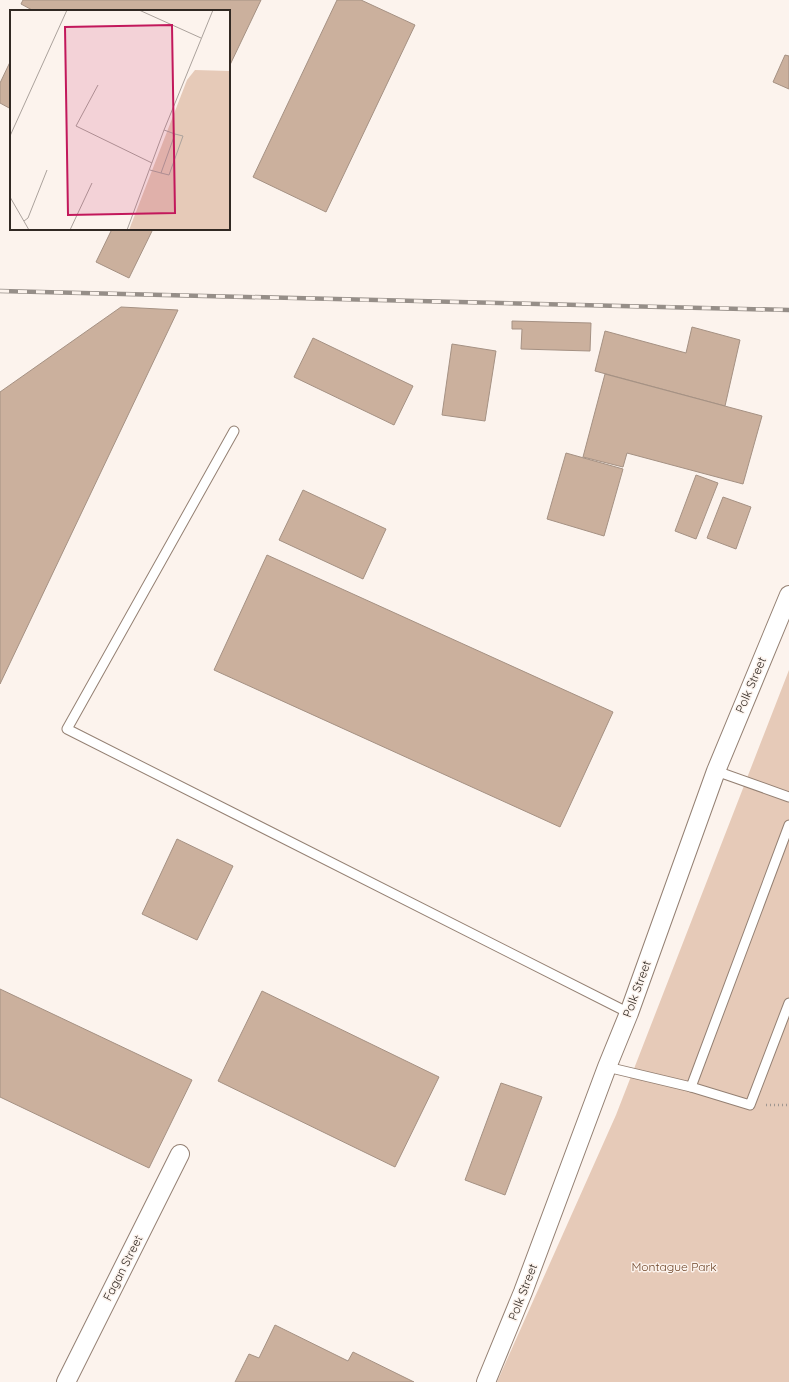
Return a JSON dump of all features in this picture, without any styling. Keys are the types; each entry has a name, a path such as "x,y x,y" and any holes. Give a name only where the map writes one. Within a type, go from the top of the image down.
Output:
{"street":[{"name":"Polk Street","path":"486,1382 523,1292 607,1067 629,1014 716,771 789,595"},
{"name":"Fagan Street","path":"66,1382 180,1154"}],"lane":[{"path":"234,431 67,729 629,1014"},
{"path":"716,771 789,797"},
{"path":"691,1087 789,824"},
{"path":"607,1067 691,1087 750,1105 789,1003"}],"path":[{"path":"750,1105 789,1105"}],"green space":[{"name":"Montague Park","path":"789,670 789,1382 497,1382 616,1115"}],"building":[{"path":"23,0 261,0 230,65 230,10 32,10 21,4"},
{"path":"337,0 361,0 415,25 326,212 253,177"},
{"path":"785,55 789,56 789,89 773,82"},
{"path":"10,62 10,108 0,103 0,83"},
{"path":"112,230 153,230 129,278 96,262"},
{"path":"121,307 178,310 0,684 0,392"},
{"path":"512,321 591,323 590,351 521,349 522,329 512,329"},
{"path":"692,327 740,340 725,406 595,371 605,331 686,353"},
{"path":"313,338 413,386 394,425 294,377"},
{"path":"452,344 496,351 485,421 442,415"},
{"path":"605,374 762,416 743,484 627,453 623,467 583,457"},
{"path":"566,453 623,469 604,536 547,519"},
{"path":"696,475 718,483 696,539 675,531"},
{"path":"303,490 386,529 363,579 279,540"},
{"path":"723,497 751,507 736,549 707,538"},
{"path":"267,555 613,712 560,827 214,670"},
{"path":"177,839 233,866 197,940 142,914"},
{"path":"0,989 192,1080 149,1168 0,1097"},
{"path":"262,991 439,1077 395,1167 218,1081"},
{"path":"501,1083 542,1097 505,1195 465,1180"},
{"path":"275,1325 348,1361 353,1352 414,1382 235,1382 249,1354 259,1358"}],"railway":[{"path":"0,291 789,310"}]}
